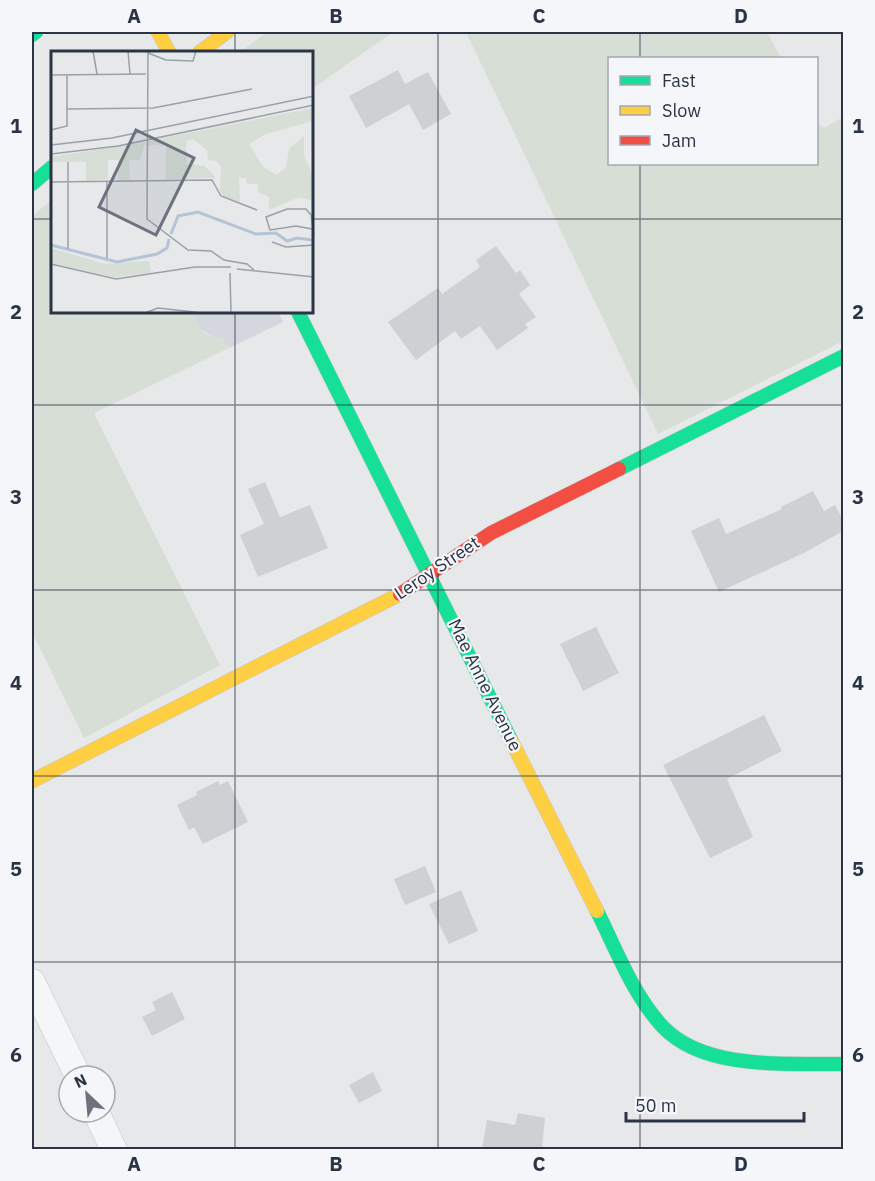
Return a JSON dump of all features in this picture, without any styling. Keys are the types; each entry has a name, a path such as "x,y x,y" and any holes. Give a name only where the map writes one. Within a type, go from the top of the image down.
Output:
{"main road":[{"path":"32,35 36,32"},
{"path":"158,32 168,51"},
{"path":"201,51 227,32"},
{"path":"32,184 51,169"},
{"name":"Mae Anne Avenue","path":"299,314 630,976 658,1020 672,1035 687,1046 705,1054 725,1058 843,1064"},
{"name":"Leroy Street","path":"32,781 377,608 491,533 843,356"}],"street":[{"path":"32,982 72,1064"},
{"path":"102,1124 114,1149"}],"shaded area":[{"path":"267,32 393,32 314,88 314,51 241,51"},
{"path":"466,32 767,32 780,57 608,57 608,165 818,165 818,124 824,128 843,117 843,341 658,434"},
{"path":"51,201 51,314 193,314 202,330 210,336 221,337 229,348 94,413 220,665 84,738 32,632 32,216"},
{"path":"193,314 279,314 283,322 229,348 221,337 213,337 200,329"}],"building":[{"path":"398,70 405,84 428,72 451,114 423,130 409,104 366,128 349,96"},
{"path":"496,246 516,273 520,270 530,285 519,294 536,317 525,324 528,328 497,350 480,326 461,339 455,331 416,360 388,322 438,288 442,294 480,267 476,260"},
{"path":"265,482 280,517 310,505 328,548 258,577 240,535 264,524 248,489"},
{"path":"813,491 824,511 835,505 843,520 843,531 804,553 719,592 691,531 719,518 726,534 782,509 781,507"},
{"path":"596,627 619,673 583,691 560,644"},
{"path":"764,715 782,751 727,779 753,837 710,858 663,765"},
{"path":"218,781 220,785 228,781 248,822 203,844 194,827 189,830 177,805"},
{"path":"425,866 436,892 405,905 394,879"},
{"path":"461,890 478,931 449,944 429,904"},
{"path":"172,992 185,1019 152,1036 142,1017 156,1010 152,1002"},
{"path":"373,1072 382,1091 359,1103 349,1085"},
{"path":"518,1113 545,1118 542,1149 482,1149 487,1120 515,1125"}],"traffic: fast":[{"path":"32,35 36,32"},
{"path":"32,184 51,168"},
{"path":"299,314 512,742"},
{"path":"619,469 844,356"},
{"path":"597,911 643,1001 663,1027 681,1041 701,1051 748,1062 844,1064"}],"traffic: slow":[{"path":"158,32 168,51"},
{"path":"201,51 227,32"},
{"path":"32,781 400,594"},
{"path":"512,742 597,911"}],"traffic: jam":[{"path":"400,594 491,533 619,469"}]}
